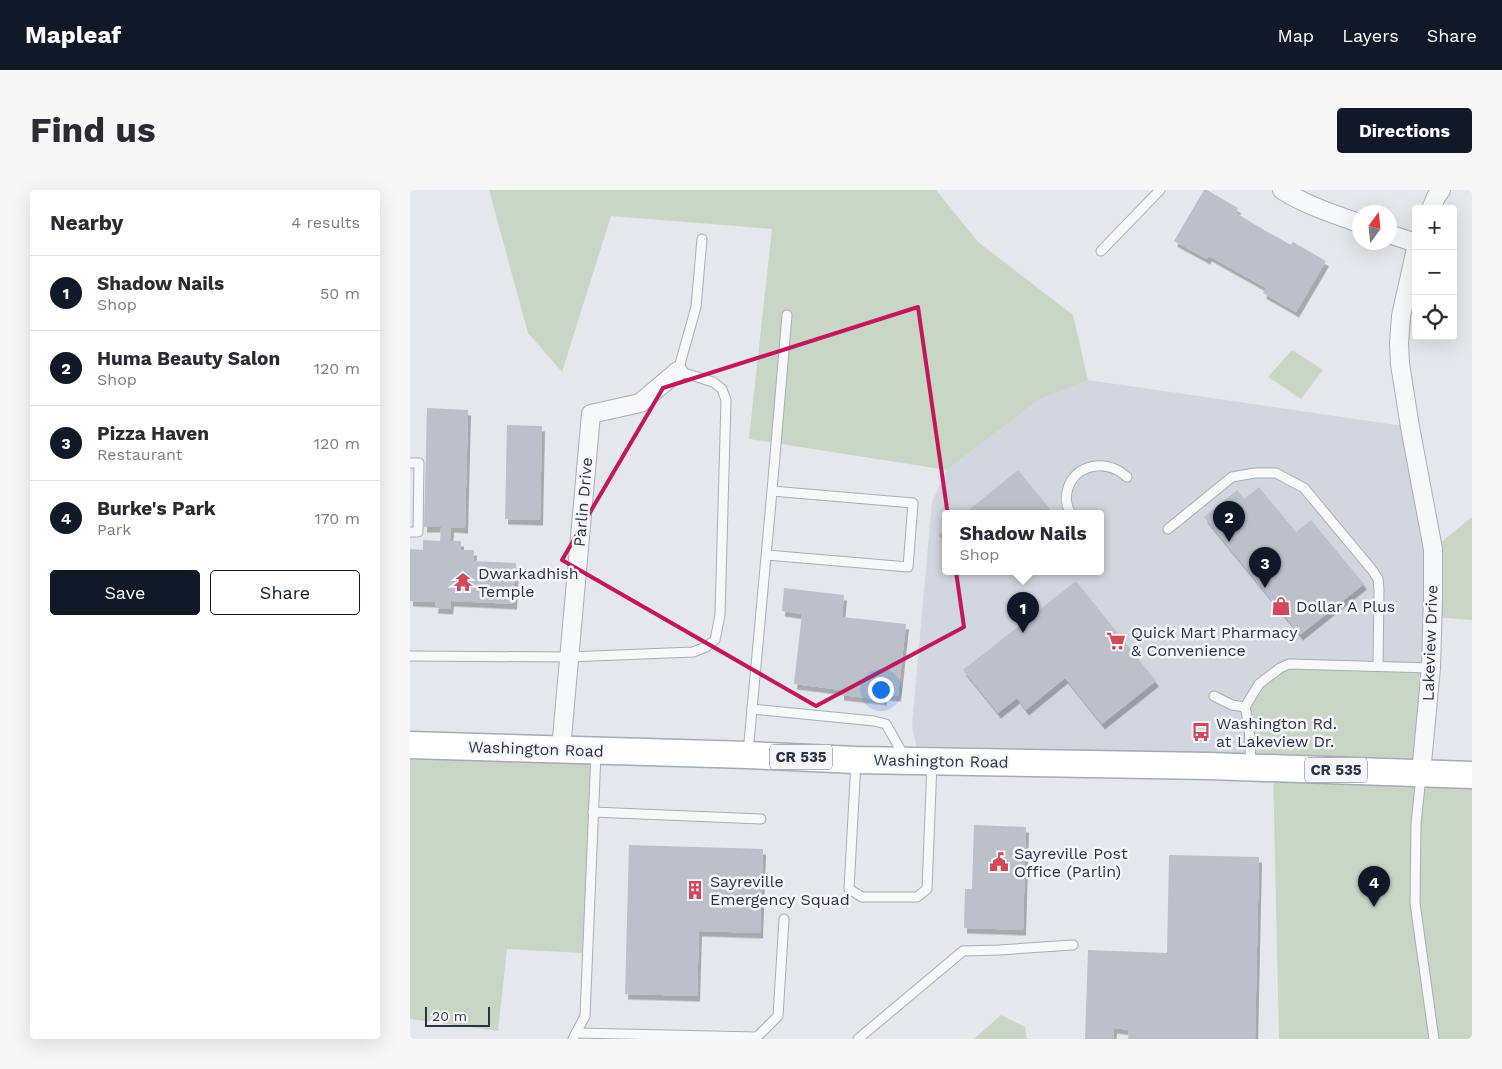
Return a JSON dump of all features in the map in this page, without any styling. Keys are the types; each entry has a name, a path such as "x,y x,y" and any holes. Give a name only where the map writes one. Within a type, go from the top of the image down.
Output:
{"main road":[{"name":"Washington Road","path":"410,745 856,760 932,760 1472,775"}],"street":[{"path":"1282,190 1322,210 1352,220"},
{"path":"1433,205 1441,190"},
{"path":"1397,236 1412,242"},
{"name":"Lakeview Drive","path":"1416,250 1401,316 1399,350 1410,427 1433,549 1431,668 1421,773"},
{"name":"Parlin Drive","path":"562,749 568,657 591,414 640,403 678,372"}],"lane":[{"path":"1101,251 1160,190"},
{"path":"410,656 568,657 693,652 706,647 715,640 720,615 726,400 722,389 713,382 678,372 696,307 702,239"},
{"path":"748,755 787,314"},
{"path":"410,463 419,463 418,532 410,532"},
{"path":"1068,510 1066,506 1068,489 1075,475 1082,469 1102,466 1118,470 1127,477"},
{"path":"1168,529 1232,477 1255,473 1276,473 1304,488 1374,571 1378,579 1378,666"},
{"path":"767,555 908,567 912,522 913,504 772,491"},
{"path":"1252,768 1249,725 1245,707 1259,684 1280,668 1289,664 1431,668"},
{"path":"1214,696 1232,705 1245,707"},
{"path":"752,709 874,721 886,724 906,760"},
{"path":"596,750 585,1016 575,1036 757,1037 778,1016 784,919"},
{"path":"856,760 849,889 862,897 917,897 927,889 932,760"},
{"name":"Lakeview Drive","path":"1421,773 1416,824 1415,904 1434,1039"},
{"path":"593,812 760,820"},
{"path":"858,1039 963,951 1073,945"}],"highlighted area":[{"path":"918,307 964,627 816,706 562,560 663,388"}],"shaded area":[{"path":"1088,380 1410,427 1433,549 1421,773 919,760 912,725 932,502 947,470 1038,400"}],"green space":[{"path":"489,190 936,190 978,242 1073,315 1088,380 1038,400 947,470 749,439 772,229 611,216 562,372 528,333"},
{"path":"1292,350 1323,370 1301,399 1268,377"},
{"path":"1472,517 1472,620 1433,617 1433,549"},
{"path":"1289,664 1431,668 1421,773 1472,775 1472,1039 1279,1039 1273,769 1252,768 1245,707 1259,684"},
{"path":"410,745 596,750 590,804 582,953 507,949 498,1031 410,1019"},
{"path":"1001,1015 1025,1027 1027,1039 974,1039"}],"building":[{"path":"1204,190 1238,208 1236,213 1264,230 1291,245 1293,242 1326,261 1296,312 1263,293 1266,288 1209,256 1207,259 1174,241"},
{"path":"427,408 468,410 465,528 451,527 450,541 461,541 461,550 474,550 473,561 516,563 514,604 451,601 450,609 435,608 436,602 410,601 410,549 423,550 423,540 440,541 441,527 424,527"},
{"path":"507,425 542,426 540,520 505,519"},
{"path":"1018,470 1050,509 1049,510 969,510"},
{"path":"1259,487 1296,532 1311,520 1364,584 1300,635 1204,517 1237,490 1244,499"},
{"path":"1076,581 1156,681 1102,724 1065,678 1026,710 1017,698 998,713 963,670"},
{"path":"784,588 844,595 842,617 906,624 898,696 884,695 884,700 841,695 841,690 794,684 802,614 782,611"},
{"name":"Sayreville Post Office (Parlin)","path":"974,825 1026,827 1023,930 964,928 965,889 972,889"},
{"name":"Sayreville Emergency Squad","path":"629,845 763,849 760,933 699,931 697,996 625,994"},
{"path":"1169,855 1259,857 1255,1039 1128,1039 1129,1030 1114,1028 1113,1039 1085,1039 1088,950 1167,953"}],"place":[{"name":"Huma Beauty Salon","path":"1229,542"},
{"name":"Dwarkadhish Temple","path":"463,582"},
{"name":"Pizza Haven","path":"1265,588"},
{"name":"Dollar A Plus","path":"1281,606"},
{"name":"Shadow Nails","path":"1023,633"},
{"name":"Quick Mart Pharmacy & Convenience","path":"1116,641"},
{"name":"Washington Rd. at Lakeview Dr.","path":"1201,732"},
{"name":"Sayreville Post Office (Parlin)","path":"999,862"},
{"name":"Sayreville Emergency Squad","path":"695,890"},
{"name":"Burke's Park","path":"1374,907"}]}
